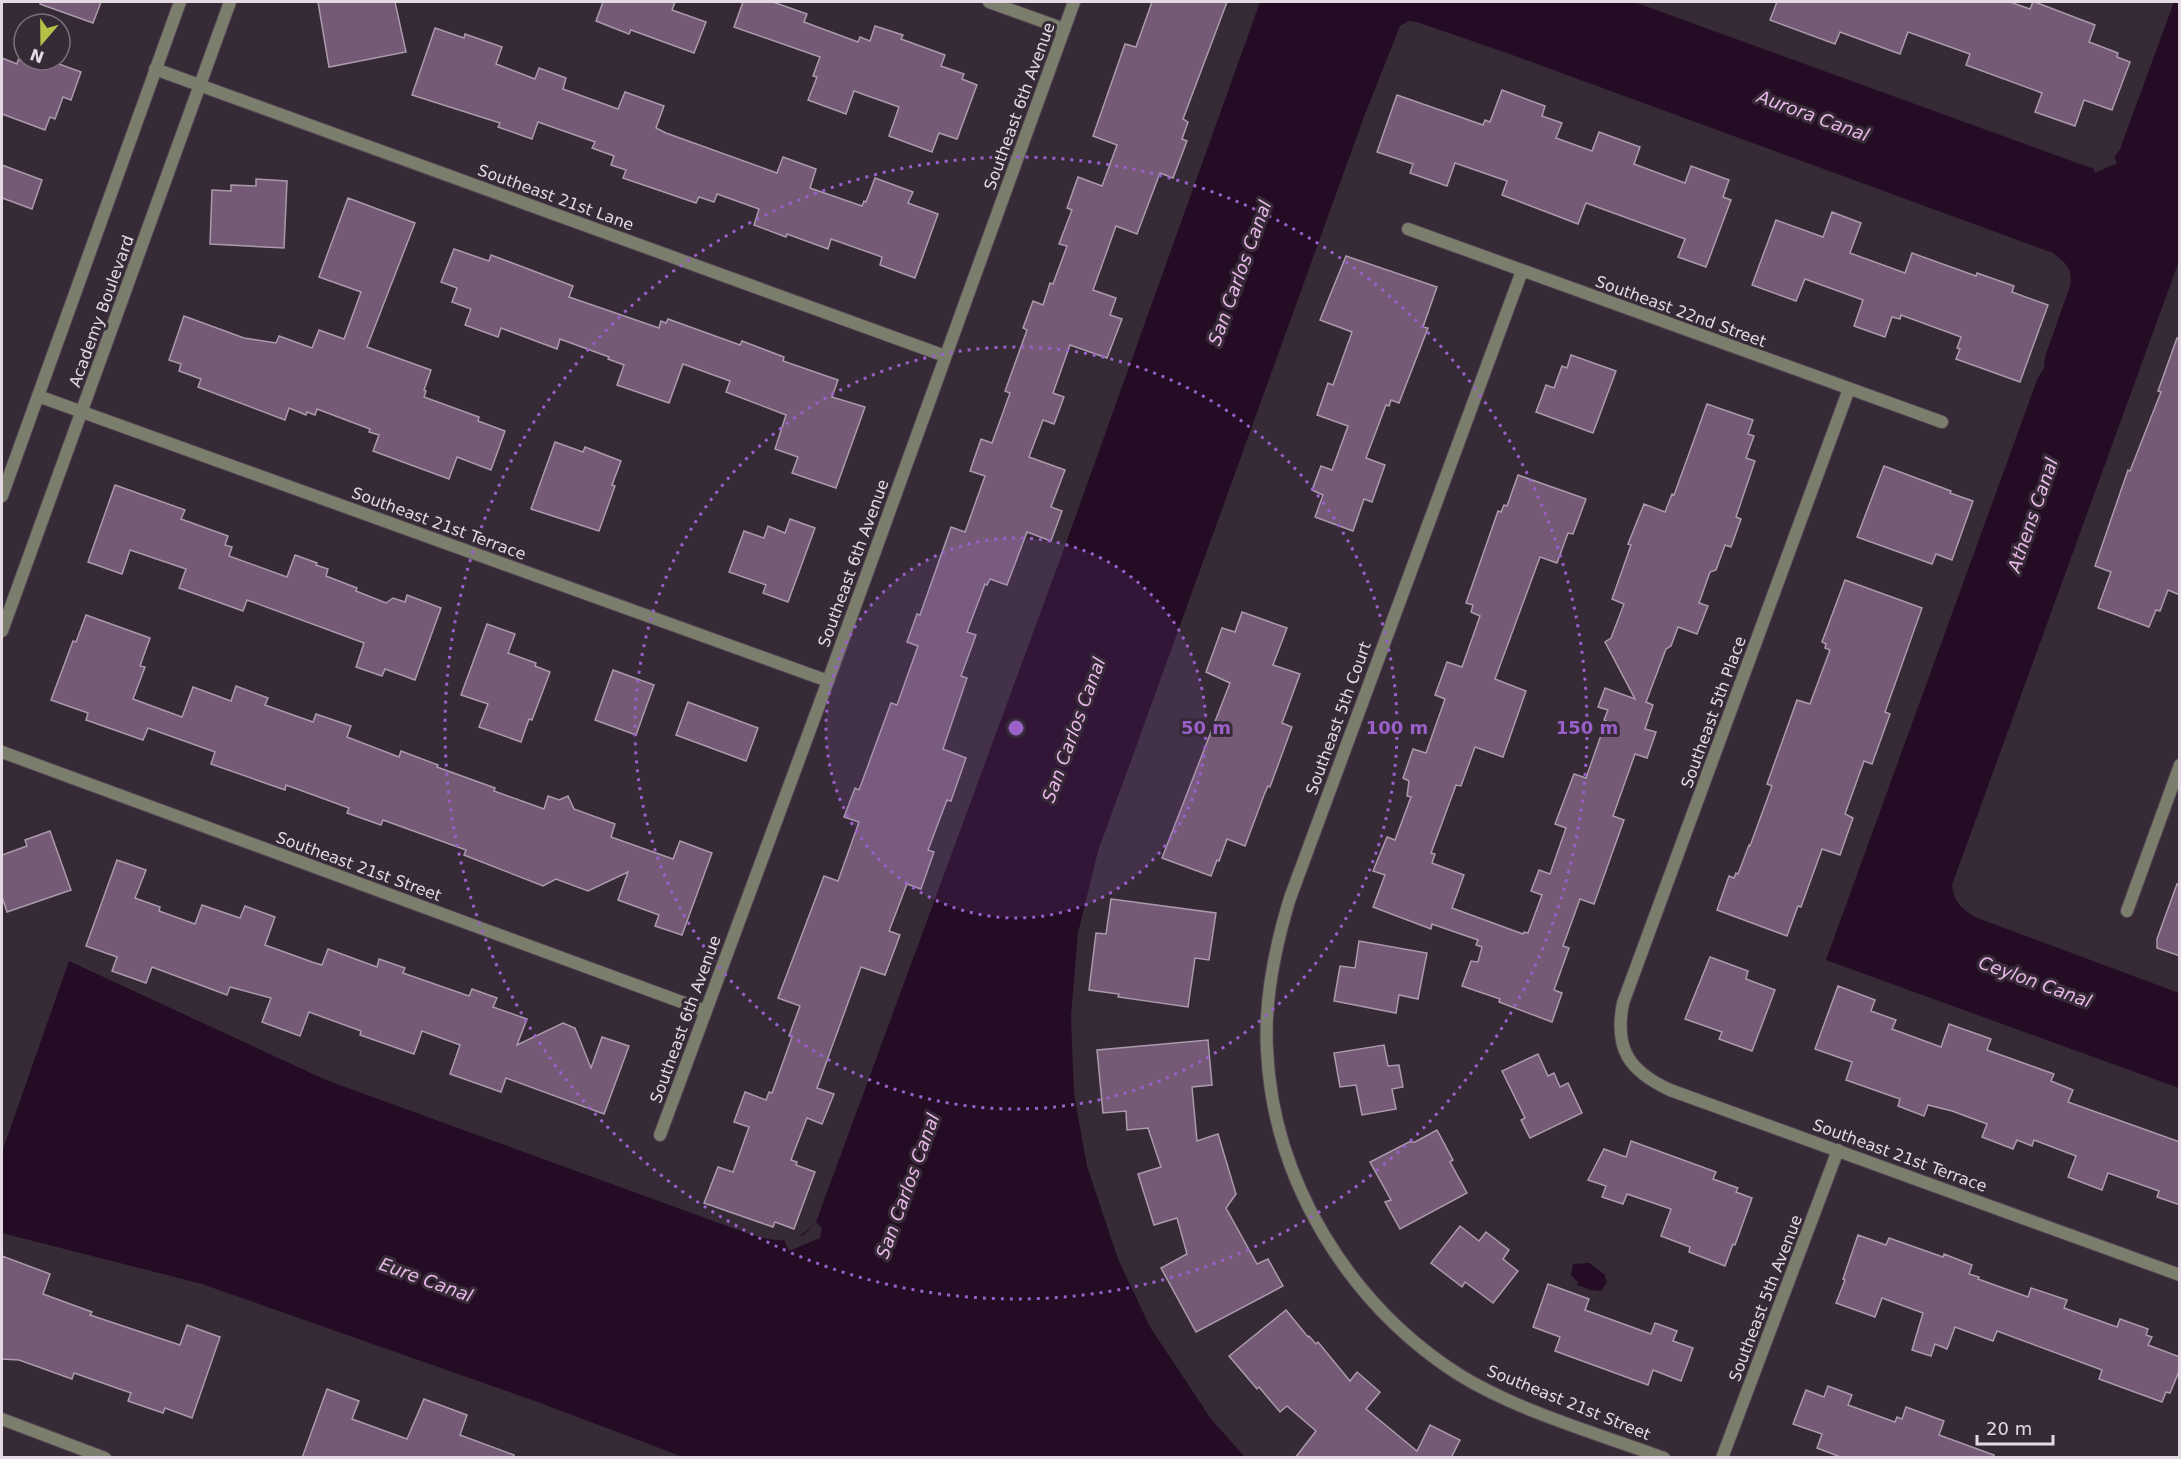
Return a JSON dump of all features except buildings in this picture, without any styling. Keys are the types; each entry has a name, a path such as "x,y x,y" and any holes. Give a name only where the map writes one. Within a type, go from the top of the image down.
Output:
{"street":[{"name":"Academy Boulevard","path":"2,496 180,2"},
{"name":"Academy Boulevard","path":"2,631 230,2"},
{"path":"989,2 1064,29"},
{"name":"Southeast 6th Avenue","path":"660,1135 828,681 1074,2"},
{"name":"Southeast 21st Lane","path":"155,69 945,356"},
{"name":"Southeast 22nd Street","path":"1408,229 1942,423"},
{"name":"Southeast 5th Court","path":"1300,1189 1286,1152 1276,1114 1266,1049 1270,983 1277,940 1290,898 1522,271"},
{"name":"Southeast 5th Place","path":"1624,1047 1620,1032 1623,1004 1849,389"},
{"name":"Southeast 21st Terrace","path":"38,396 828,681"},
{"name":"Southeast 21st Street","path":"2,752 706,1011"},
{"path":"2127,911 2180,765"},
{"path":"2167,800 2180,805"},
{"name":"Southeast 21st Terrace","path":"1624,1047 1630,1061 1652,1082 1670,1090 2180,1275"},
{"name":"Southeast 5th Avenue","path":"1722,1458 1838,1150"},
{"name":"Southeast 21st Street","path":"1300,1189 1335,1252 1362,1290 1391,1321 1424,1350 1497,1395 1664,1458"},
{"path":"2,1419 105,1458"}],"water":[{"path":"1260,2 1634,2 2091,168 2113,159 2120,149 2174,2 2179,2 2179,261 1952,885 1954,896 1959,904 1975,917 2179,993 2179,1088 1826,960 2037,380 2044,368 2045,357 2070,286 2068,266 2053,253 1504,52 1417,22 1408,21 1400,26 1365,114 1098,851 1078,933 1071,1015 1074,1094 1087,1166 1118,1259 1150,1327 1211,1419 1245,1457 683,1457 535,1401 202,1284 2,1233 2,1152 69,961 326,1080 749,1234 785,1240 808,1230 816,1222 1061,557"},
{"path":"1589,1263 1604,1274 1607,1282 1601,1291 1577,1285 1578,1282 1571,1275 1573,1264"}],"pier":[{"path":"2113,154 2117,163 2095,173 2092,165"},
{"path":"816,1222 822,1228 820,1238 789,1251 784,1240 804,1235"}],"water label":[{"name":"Aurora Canal","path":"1813,116"},
{"name":"San Carlos Canal","path":"1240,273"},
{"name":"Athens Canal","path":"2033,515"},
{"name":"San Carlos Canal","path":"1074,730"},
{"name":"Ceylon Canal","path":"2035,982"},
{"name":"San Carlos Canal","path":"908,1186"},
{"name":"Eure Canal","path":"426,1280"}]}
